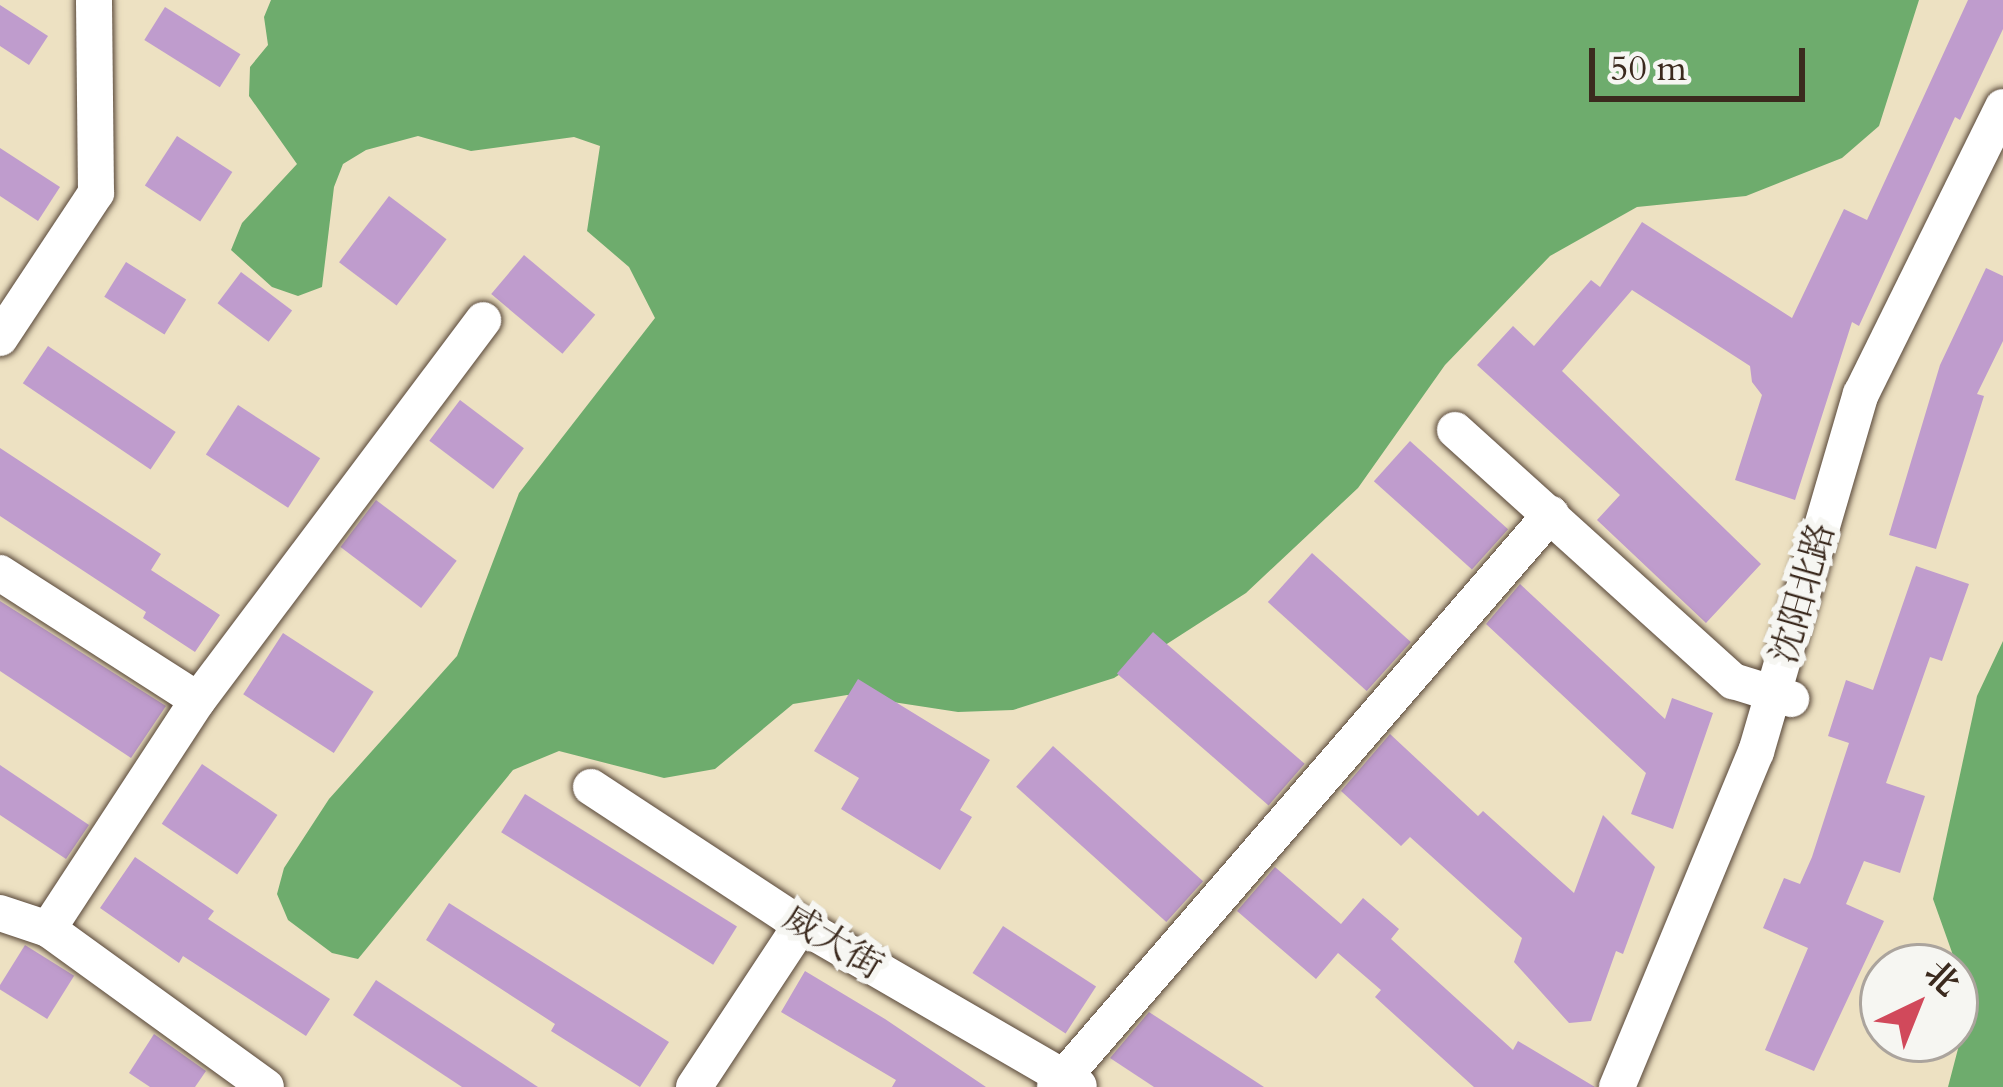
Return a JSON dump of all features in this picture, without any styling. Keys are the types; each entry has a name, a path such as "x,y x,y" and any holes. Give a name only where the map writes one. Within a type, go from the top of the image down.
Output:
{"street":[{"path":"0,338 96,193 94,0"},
{"name":"沈阳北路","path":"1618,1087 1782,697 1861,394 2003,107"},
{"name":"沈阳北路","path":"1640,1087 1717,911 1782,697 1887,383 2003,152"},
{"path":"48,929 198,700 483,320"},
{"path":"1455,430 1733,681 1782,697"},
{"path":"1067,1083 1551,514"},
{"path":"0,573 198,700"},
{"name":"威大街","path":"591,788 801,925 1067,1083"},
{"path":"0,913 48,929 266,1087"},
{"path":"694,1087 801,925"}],"green space":[{"path":"271,0 1919,0 1879,126 1842,158 1746,196 1637,207 1550,256 1445,365 1358,488 1246,593 1114,678 1013,710 958,712 847,695 793,704 715,769 664,778 559,751 513,770 358,959 332,953 288,920 277,894 284,868 329,799 457,656 519,493 655,318 629,267 587,231 600,146 574,137 471,151 418,136 366,150 343,164 334,187 322,287 298,296 272,287 231,250 242,223 297,164 249,96 250,67 268,45 264,17"},
{"path":"2003,641 2003,1087 1948,1087 1954,1063 1979,1063 1979,943 1949,943 1933,899 1977,696"}],"building":[{"path":"1968,0 2003,0 2003,29 1960,120 1955,117 1859,326 1852,322 1795,500 1735,480 1762,395 1752,382 1750,366 1632,290 1562,371 1761,564 1706,623 1597,520 1620,495 1477,365 1513,326 1534,346 1591,280 1600,287 1642,222 1792,318 1844,209 1867,220"},
{"path":"0,5 48,36 29,65 0,46"},
{"path":"165,7 240,54 220,87 144,40"},
{"path":"177,136 232,172 200,221 145,185"},
{"path":"0,148 60,187 38,221 0,196"},
{"path":"389,196 447,239 397,306 339,262"},
{"path":"524,255 595,315 562,354 491,294"},
{"path":"126,262 186,300 164,334 104,297"},
{"path":"1986,268 2003,276 2003,341 1977,394 1984,396 1936,549 1889,535 1940,365"},
{"path":"241,272 292,311 269,342 218,303"},
{"path":"48,346 176,432 151,469 23,383"},
{"path":"460,400 524,448 493,489 429,441"},
{"path":"238,405 320,458 288,508 206,454"},
{"path":"1410,441 1508,529 1472,569 1374,481"},
{"path":"0,448 161,554 151,570 220,615 195,652 143,618 146,612 0,516"},
{"path":"376,500 457,561 421,608 340,547"},
{"path":"1312,553 1411,642 1367,691 1268,602"},
{"path":"1916,566 1969,584 1942,661 1930,657 1886,783 1925,796 1900,873 1864,861 1846,904 1884,921 1874,943 1859,943 1859,975 1814,1071 1765,1050 1808,948 1763,928 1784,878 1800,884 1812,857 1849,743 1828,736 1846,680 1873,690"},
{"path":"1520,584 1665,719 1672,698 1713,713 1673,829 1631,814 1646,773 1486,624"},
{"path":"0,601 166,706 131,758 0,671"},
{"path":"1153,632 1305,764 1269,805 1117,674"},
{"path":"283,633 374,692 334,753 243,694"},
{"path":"858,679 990,760 960,810 972,817 940,870 841,809 859,778 814,751"},
{"path":"1390,734 1478,816 1483,811 1574,893 1603,815 1655,867 1623,954 1616,951 1591,1021 1569,1023 1514,962 1522,938 1410,837 1401,846 1341,791"},
{"path":"1053,746 1203,881 1166,922 1016,787"},
{"path":"202,764 277,815 237,875 162,824"},
{"path":"0,765 89,825 66,859 0,815"},
{"path":"525,794 737,926 713,965 501,832"},
{"path":"135,857 214,911 208,919 330,999 306,1036 183,956 179,963 100,908"},
{"path":"1275,867 1341,924 1363,898 1399,929 1391,939 1513,1050 1518,1041 1595,1087 1474,1087 1375,997 1381,990 1338,953 1316,979 1237,911"},
{"path":"449,903 669,1042 640,1087 551,1031 555,1024 426,940"},
{"path":"1003,926 1096,986 1066,1033 973,973"},
{"path":"25,945 74,976 47,1019 0,990"},
{"path":"805,971 986,1087 892,1087 896,1080 781,1012"},
{"path":"376,980 538,1087 462,1087 353,1015"},
{"path":"1149,1012 1264,1087 1154,1087 1110,1058"},
{"path":"154,1034 206,1071 195,1087 150,1087 129,1073"}]}
